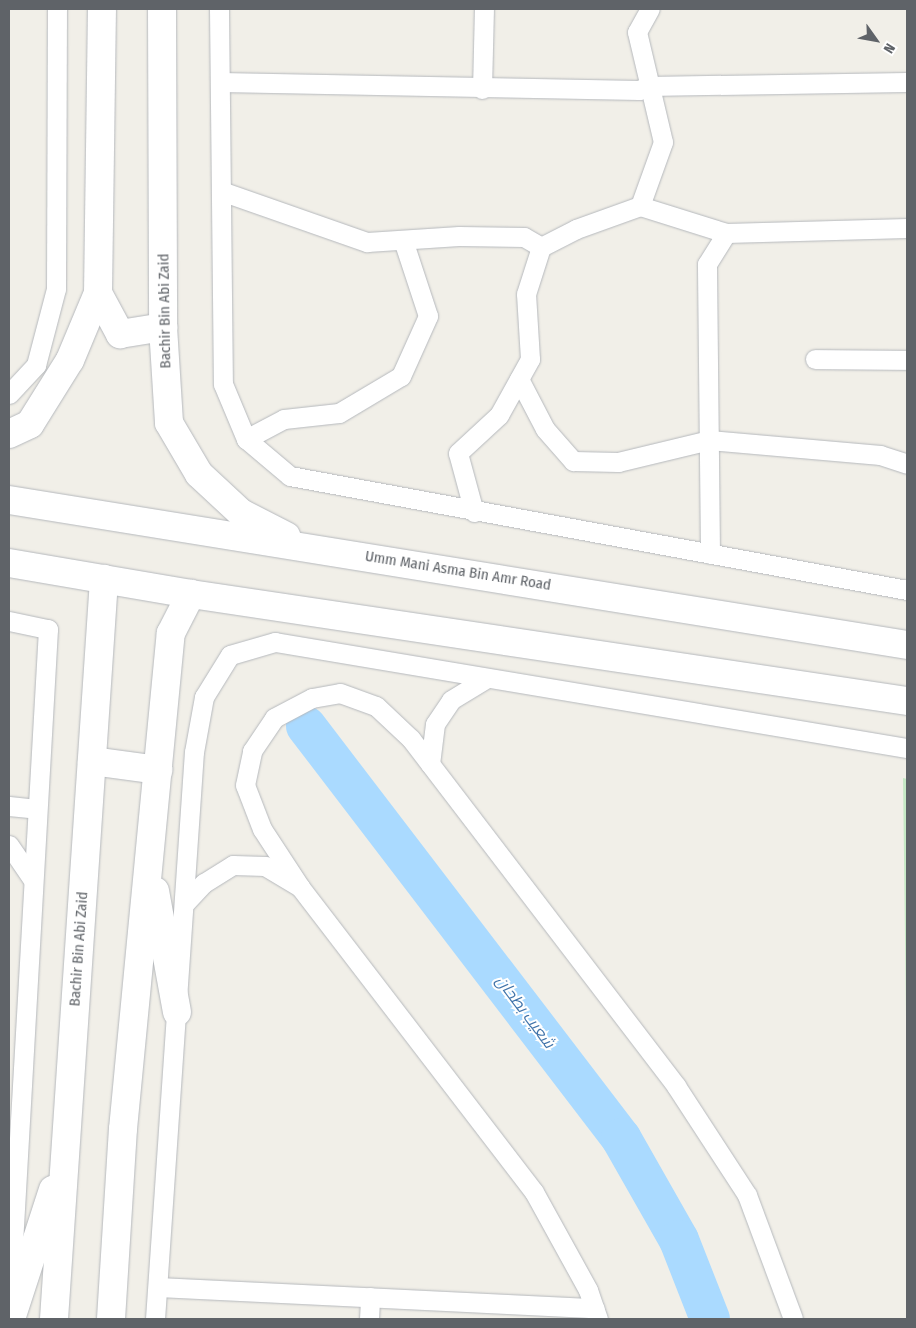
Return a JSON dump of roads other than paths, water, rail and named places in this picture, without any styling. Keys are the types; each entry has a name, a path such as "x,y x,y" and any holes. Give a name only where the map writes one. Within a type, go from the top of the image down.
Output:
{"main road":[{"path":"9,434 30,424 70,360 98,293 102,9"},
{"name":"Bachir Bin Abi Zaid","path":"162,9 163,327 169,423 199,474 241,513 307,547"},
{"path":"98,293 120,334 163,327"},
{"name":"Umm Mani Asma Bin Amr Road","path":"9,500 907,645"},
{"path":"9,563 191,594 907,702"},
{"name":"Bachir Bin Abi Zaid","path":"54,1319 104,579"},
{"path":"111,1319 123,1129 171,633 191,594"},
{"path":"92,761 158,770"},
{"path":"149,856 177,1012"},
{"path":"10,1319 65,1150"}],"street":[{"path":"9,394 36,365 56,288 57,9"},
{"path":"219,9 223,384 246,439 290,476 474,512 907,590"},
{"path":"482,90 484,9"},
{"path":"640,206 664,142 648,86 637,32 650,9"},
{"path":"220,82 482,90 639,90 648,86 907,82"},
{"path":"221,191 367,242 524,237 541,247"},
{"path":"474,512 458,453 499,415 530,359 526,294 541,247 576,229 640,206 726,233 907,228"},
{"path":"710,554 707,264 726,233"},
{"path":"246,439 284,419 339,412 401,376 428,316 403,240"},
{"path":"816,359 907,360"},
{"path":"518,379 545,429 573,462 618,462 709,440 880,455 907,464"},
{"path":"9,621 48,630 10,1319"},
{"path":"155,1319 197,734 204,697 230,656 275,642 907,748"},
{"path":"430,764 435,724 450,700 487,678"},
{"path":"158,1287 370,1298 596,1314 588,1290 534,1192 300,887 262,829 245,785 252,751 274,718 312,698 340,693 376,706 411,739 676,1086 747,1195 793,1319"},
{"path":"9,806 38,809"},
{"path":"9,845 33,880"},
{"path":"186,902 204,884 233,865 265,866 300,887"},
{"path":"369,1319 370,1298"}],"waterway":[{"name":"شعيب بطحان","path":"306,726 621,1138 679,1240 710,1319"}]}
